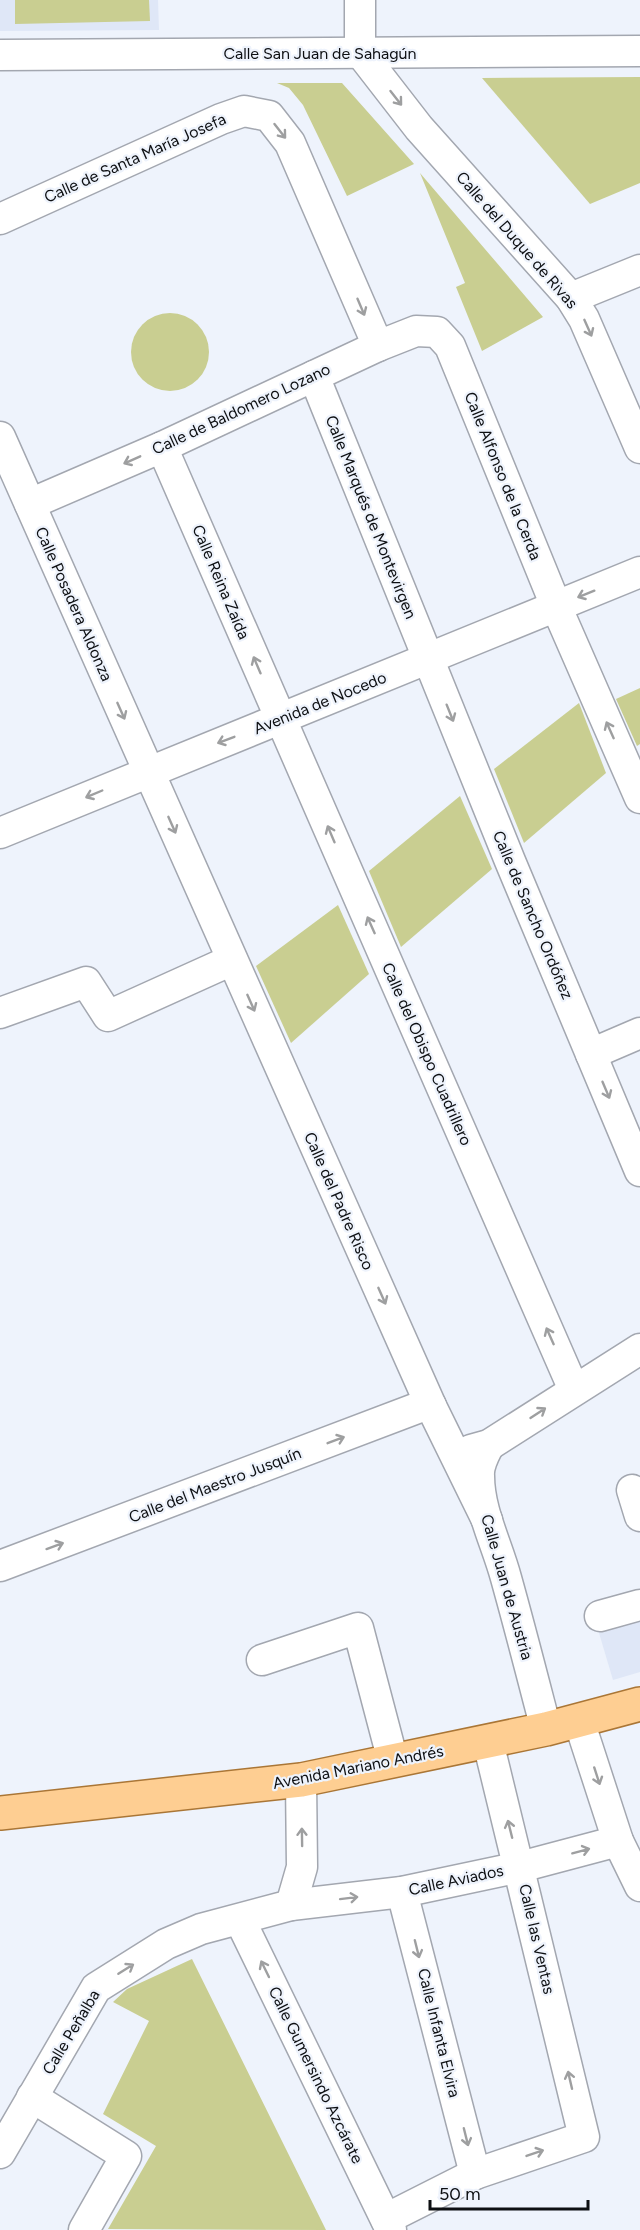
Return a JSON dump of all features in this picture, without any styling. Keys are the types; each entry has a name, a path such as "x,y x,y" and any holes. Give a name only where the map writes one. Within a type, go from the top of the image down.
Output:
{"main road":[{"name":"Avenida Mariano Andrés","path":"0,1813 301,1780 546,1729 640,1704"}],"street":[{"path":"360,0 360,52"},
{"name":"Calle San Juan de Sahagún","path":"0,55 640,51"},
{"name":"Calle del Duque de Rivas","path":"360,52 419,128 571,298 584,319 640,448"},
{"name":"Calle de Santa María Josefa","path":"0,219 221,119 244,111 269,116 290,143 378,346"},
{"path":"571,298 640,270"},
{"name":"Calle de Baldomero Lozano","path":"30,504 162,447 378,346 416,331 437,332 450,346"},
{"name":"Calle Alfonso de la Cerda","path":"450,346 556,606 640,798"},
{"name":"Calle Marqués de Montevirgen","path":"314,376 428,659"},
{"name":"Calle Posadera Aldonza","path":"0,437 148,771"},
{"name":"Calle Reina Zaída","path":"162,447 280,718"},
{"name":"Avenida de Nocedo","path":"0,833 640,572"},
{"name":"Calle de Sancho Ordóñez","path":"428,659 640,1171"},
{"name":"Calle del Obispo Cuadrillero","path":"280,718 574,1390"},
{"name":"Calle del Padre Risco","path":"148,771 431,1406 487,1520"},
{"path":"0,1013 86,982 108,1016 232,960"},
{"path":"591,1054 640,1032"},
{"path":"448,1442 462,1450 475,1451 489,1446 640,1349"},
{"name":"Calle del Maestro Jusquín","path":"0,1566 420,1407 431,1406"},
{"name":"Calle Juan de Austria","path":"489,1446 478,1473 487,1520 506,1578 546,1729"},
{"path":"600,1616 640,1605"},
{"path":"262,1660 358,1628 393,1761"},
{"path":"579,1721 618,1841 640,1886"},
{"name":"Calle las Ventas","path":"475,2174 584,2137 488,1742"},
{"path":"291,1905 302,1867 301,1780"},
{"name":"Calle Aviados","path":"240,1920 291,1905 402,1892 520,1867 618,1841"},
{"name":"Calle Infanta Elvira","path":"402,1892 475,2174"},
{"name":"Calle Peñalba","path":"3,2142 96,1988 166,1944 201,1929 240,1920"},
{"name":"Calle Gumersindo Azcárate","path":"240,1920 388,2224"},
{"path":"32,2097 126,2156 84,2230"},
{"path":"388,2224 475,2174"}],"shaded area":[{"path":"0,0 158,0 159,30 0,31"},
{"path":"640,1617 640,1672 613,1680 599,1633 601,1628"}],"green space":[{"path":"15,0 149,0 150,21 15,24"},
{"path":"640,77 640,183 590,204 482,78"},
{"path":"277,83 342,83 414,164 347,196 303,105 289,88"},
{"path":"420,173 543,317 482,351 456,287 465,283"},
{"path":"170,313 185,316 197,325 206,337 209,352 206,367 197,379 185,388 170,391 155,388 143,379 134,367 131,352 134,337 143,325 155,316"},
{"path":"640,688 640,744 637,746 616,699"},
{"path":"579,703 606,773 524,843 494,769"},
{"path":"460,796 492,869 401,947 369,871"},
{"path":"338,905 369,974 291,1043 256,966"},
{"path":"192,1959 326,2230 108,2229 156,2146 103,2114 149,2021 113,2002 127,1989"}]}
